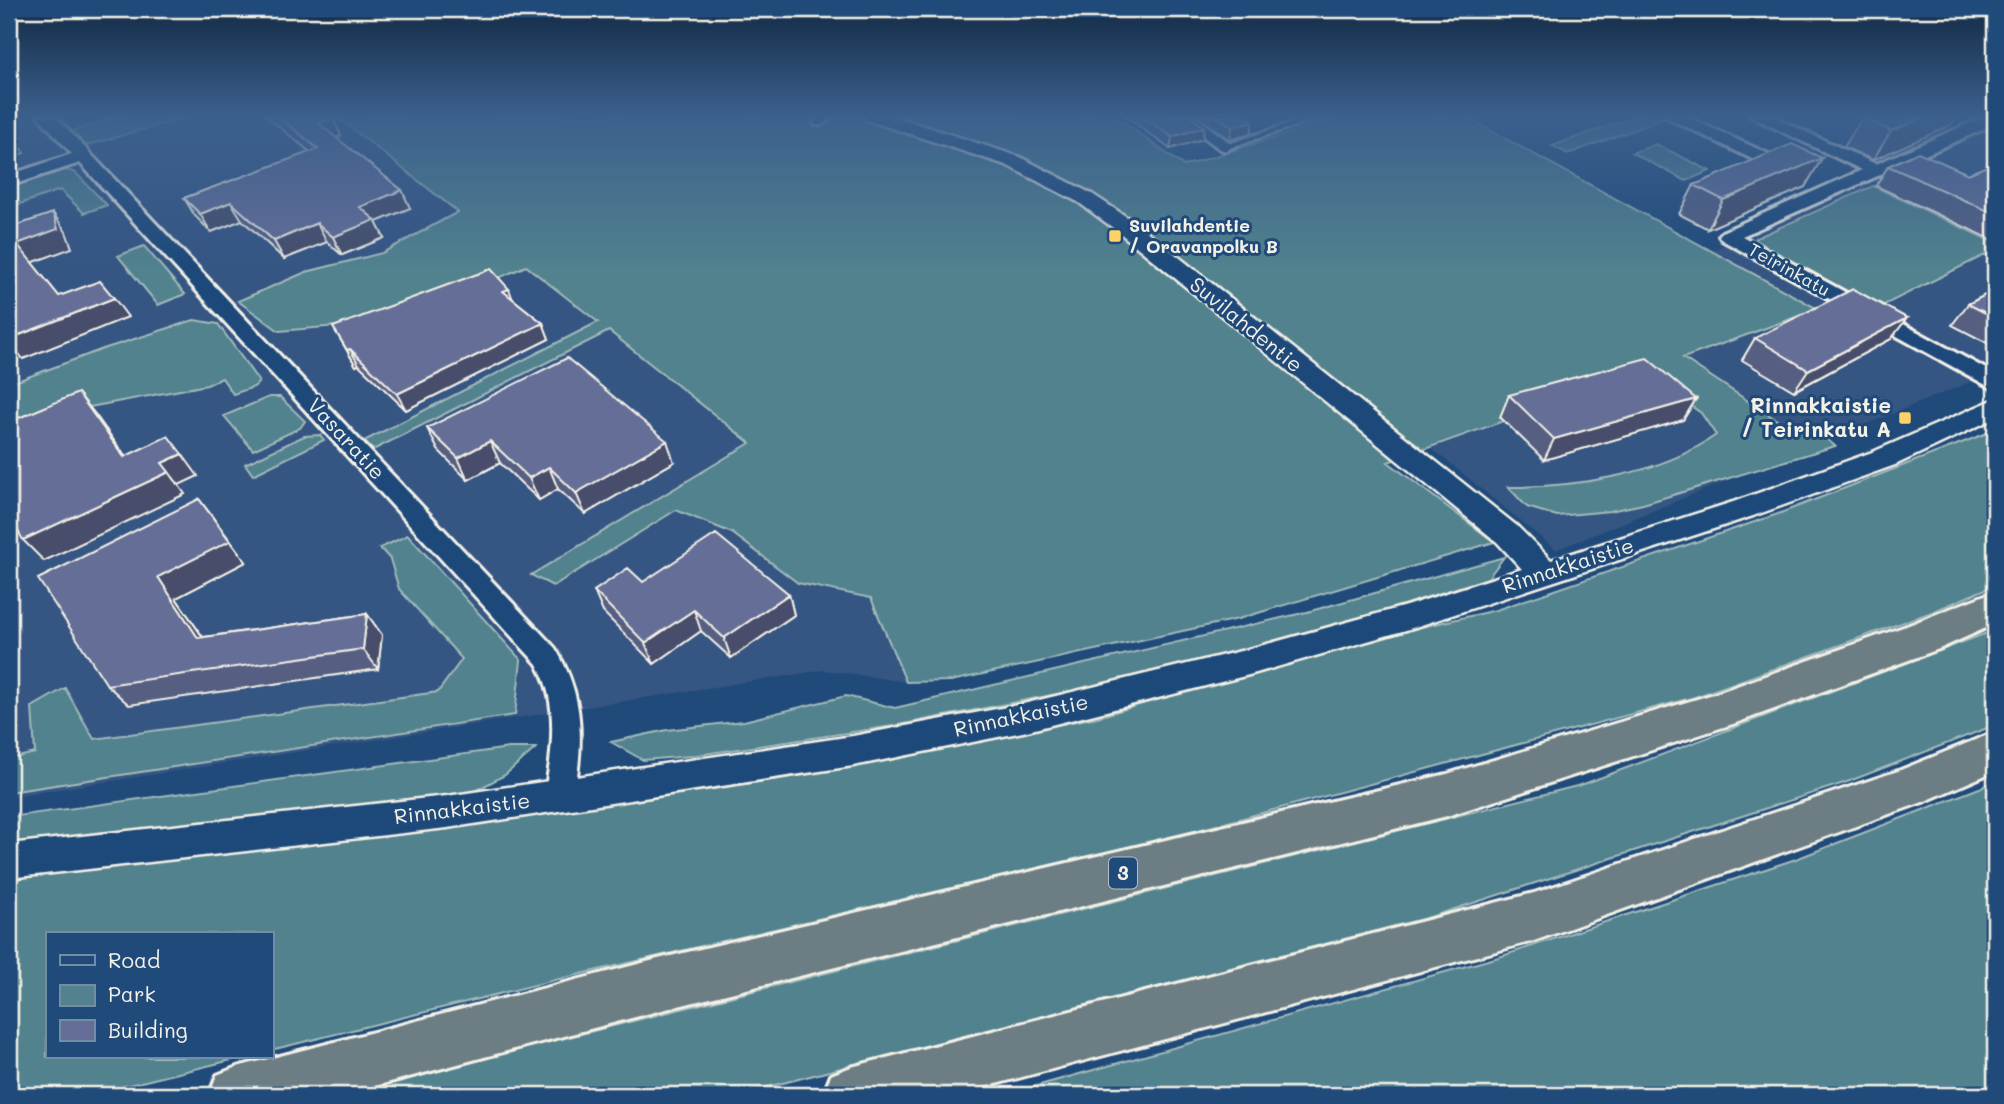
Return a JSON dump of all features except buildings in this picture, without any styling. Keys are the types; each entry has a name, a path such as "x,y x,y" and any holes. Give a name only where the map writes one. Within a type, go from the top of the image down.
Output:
{"highway":[{"name":"3","path":"237,1095 658,985 1447,795 1718,711 1924,637 1995,607"},
{"path":"851,1095 1534,917 1907,788 1995,751"}],"street":[{"path":"9,181 49,168"},
{"name":"Vasaratie","path":"95,168 546,656 554,667 567,703 560,796"},
{"name":"Suvilahdentie","path":"1026,168 1085,198 1128,228 1507,534 1545,573"},
{"path":"1783,168 1831,190"},
{"path":"1869,168 1877,171"},
{"name":"Teirinkatu","path":"1885,168 1728,236 1995,383"},
{"name":"Rinnakkaistie","path":"9,861 446,812 560,796 853,751 1023,718 1249,662 1406,618 1743,509 1885,458 1995,408"}],"shaded area":[{"path":"9,168 401,168 785,470 871,598 906,682 824,670 9,797"},
{"path":"1899,168 1995,168 1995,372 1556,550 1431,448 1817,309 1713,250"}],"green space":[{"path":"401,168 1558,168 1818,309 1683,358 1792,430 1818,432 1835,446 1643,504 1610,511 1557,516 1527,507 1508,487 1589,481 1644,469 1694,449 1716,435 1701,413 1642,372 1388,462 1494,542 1238,619 951,681 906,682 871,598 798,583 732,533 676,510 553,586 531,575 750,443 609,331 373,450 364,441 598,322 526,266 478,287 373,323 279,331 238,301 306,272 382,253 458,212"},
{"path":"1660,168 1703,168 1710,171 1686,181"},
{"path":"67,170 76,173 107,205 84,213 60,190 9,208 9,186"},
{"path":"1873,186 1995,243 1995,250 1878,308 1757,245 1756,238"},
{"path":"144,246 185,294 158,305 118,256"},
{"path":"194,320 218,324 259,382 254,387 233,394 222,378 207,385 63,412 9,435 9,384 103,349"},
{"path":"269,397 280,397 305,421 300,428 253,450 224,416"},
{"path":"1995,430 1995,585 1932,612 1695,697 1176,836 555,980 273,1050 273,932 46,932 46,1058 240,1058 88,1095 9,1095 9,877 418,832 798,776 1097,717 1370,639 1496,610 1778,514"},
{"path":"320,435 324,440 253,475 245,464 304,436"},
{"path":"408,535 521,660 515,715 9,792 9,759 35,753 32,707 65,688 94,739 438,692 462,659 399,589 390,559 380,548"},
{"path":"1504,557 1488,578 1384,611 1124,681 893,726 691,756 643,760 611,742 667,730 744,721 846,696 895,708 1307,612"},
{"path":"1995,630 1995,725 1847,782 1430,917 736,1095 336,1095 1581,785"},
{"path":"509,748 536,748 505,775 471,793 9,849 9,817"},
{"path":"1995,782 1995,1095 1004,1095 1499,957 1796,859"}],"place":[{"name":"Suvilahdentie / Oravanpolku B","path":"1115,236"},
{"name":"Rinnakkaistie / Teirinkatu A","path":"1905,418"}]}
